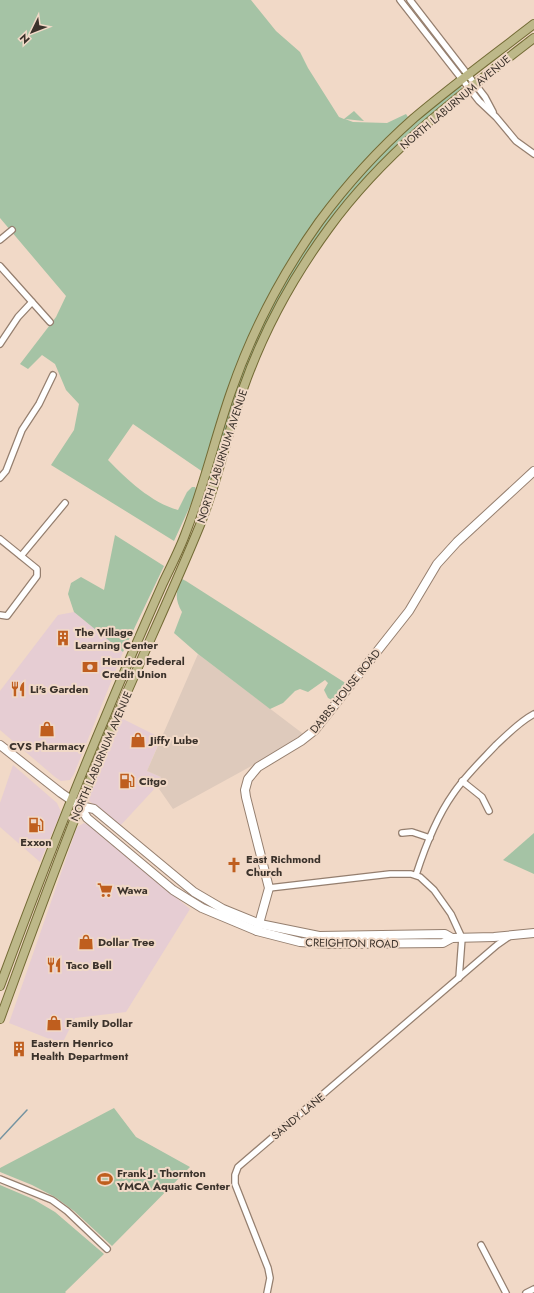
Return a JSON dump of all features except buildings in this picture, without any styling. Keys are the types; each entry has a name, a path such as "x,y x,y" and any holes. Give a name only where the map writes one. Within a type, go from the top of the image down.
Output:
{"main road":[{"name":"NORTH LABURNUM AVENUE","path":"0,986 71,800 111,704 186,534 204,483 233,386 252,339 271,299 320,222 349,184 384,147 413,119 534,24"},
{"name":"NORTH LABURNUM AVENUE","path":"0,1018 110,731 199,528 221,467 236,409 260,348 283,300 316,247 344,208 360,189 408,140 472,86 534,38"},
{"name":"DABBS HOUSE ROAD","path":"258,928 269,888 246,797 245,790 248,779 258,767 301,741 315,730 409,611 445,554 456,542 534,471"},
{"name":"CREIGHTON ROAD","path":"0,745 71,800 80,806 94,809 180,881 201,896 258,928"},
{"name":"CREIGHTON ROAD","path":"80,806 87,818 173,890 202,908 258,928 318,936 445,934 452,938 462,938 494,937 534,933"}],"street":[{"path":"400,0 472,86 479,101 496,117 516,141 534,154"},
{"path":"410,0 465,78"},
{"path":"0,240 12,230"},
{"path":"0,266 50,322"},
{"path":"0,344 18,317 32,302"},
{"path":"0,478 6,471 22,430 39,404 53,375"},
{"path":"21,556 65,503"},
{"path":"0,540 37,569 37,576 7,616 0,616"},
{"path":"416,875 442,810 462,781 511,731 522,721 534,714"},
{"path":"462,781 482,797 489,811"},
{"path":"402,833 412,832 430,838"},
{"path":"269,888 400,873 416,875 428,883 434,890 451,914 462,938 459,978"},
{"name":"SANDY LANE","path":"267,1293 270,1278 268,1268 235,1184 234,1178 236,1169 497,945 511,935"},
{"path":"0,1179 52,1200 67,1211 107,1249"},
{"path":"481,1245 506,1293"},
{"path":"526,1293 534,1289"}],"shaded area":[{"path":"74,612 123,652 74,774 70,780 61,781 0,730 0,691 58,615"},
{"path":"198,654 306,736 173,809 157,786 161,777 147,771"},
{"path":"121,718 161,738 147,771 161,777 157,786 120,826 88,800 88,796"},
{"path":"13,765 57,803 61,812 40,862 0,827 0,803"},
{"path":"84,823 92,827 190,909 126,1012 75,1018 62,1044 9,1023 77,827"}],"green space":[{"path":"0,0 251,0 276,31 300,52 308,68 339,117 344,119 354,111 364,121 345,119 353,122 387,123 406,114 408,117 376,150 302,242 279,276 260,312 203,472 133,424 108,460 140,490 168,507 178,510 187,492 192,487 195,487 197,491 174,541 51,465 74,430 79,404 66,390 55,364 42,355 28,369 20,364 56,317 66,296 0,218"},
{"path":"461,86 462,88 441,106 354,194 272,316 212,480 210,479 208,477 223,428 250,350 282,285 320,227 366,171 392,143 427,112"},
{"path":"115,535 164,566 123,652 74,612 68,594 71,583 81,577 104,590"},
{"path":"182,579 347,684 334,701 328,698 324,690 328,683 325,680 308,692 300,689 295,691 283,703 270,709 198,654 174,633 182,612 177,599 177,592"},
{"path":"534,833 534,874 503,860"},
{"path":"114,1108 136,1137 190,1167 112,1246 74,1211 55,1197 32,1185 0,1172 0,1168"},
{"path":"0,1185 33,1199 55,1212 104,1254 65,1292 66,1293 0,1293"}],"waterway":[{"path":"0,1139 27,1110"}],"place":[{"name":"The Village Learning Center","path":"63,638"},
{"name":"Henrico Federal Credit Union","path":"90,667"},
{"name":"Li's Garden","path":"18,689"},
{"name":"CVS Pharmacy","path":"47,729"},
{"name":"Jiffy Lube","path":"138,740"},
{"name":"Citgo","path":"127,781"},
{"name":"Exxon","path":"36,825"},
{"name":"East Richmond Church","path":"234,865"},
{"name":"Wawa","path":"105,890"},
{"name":"Dollar Tree","path":"86,942"},
{"name":"Taco Bell","path":"54,965"},
{"name":"Family Dollar","path":"54,1023"},
{"name":"Eastern Henrico Health Department","path":"19,1049"},
{"name":"Frank J. Thornton YMCA Aquatic Center","path":"105,1179"}]}
